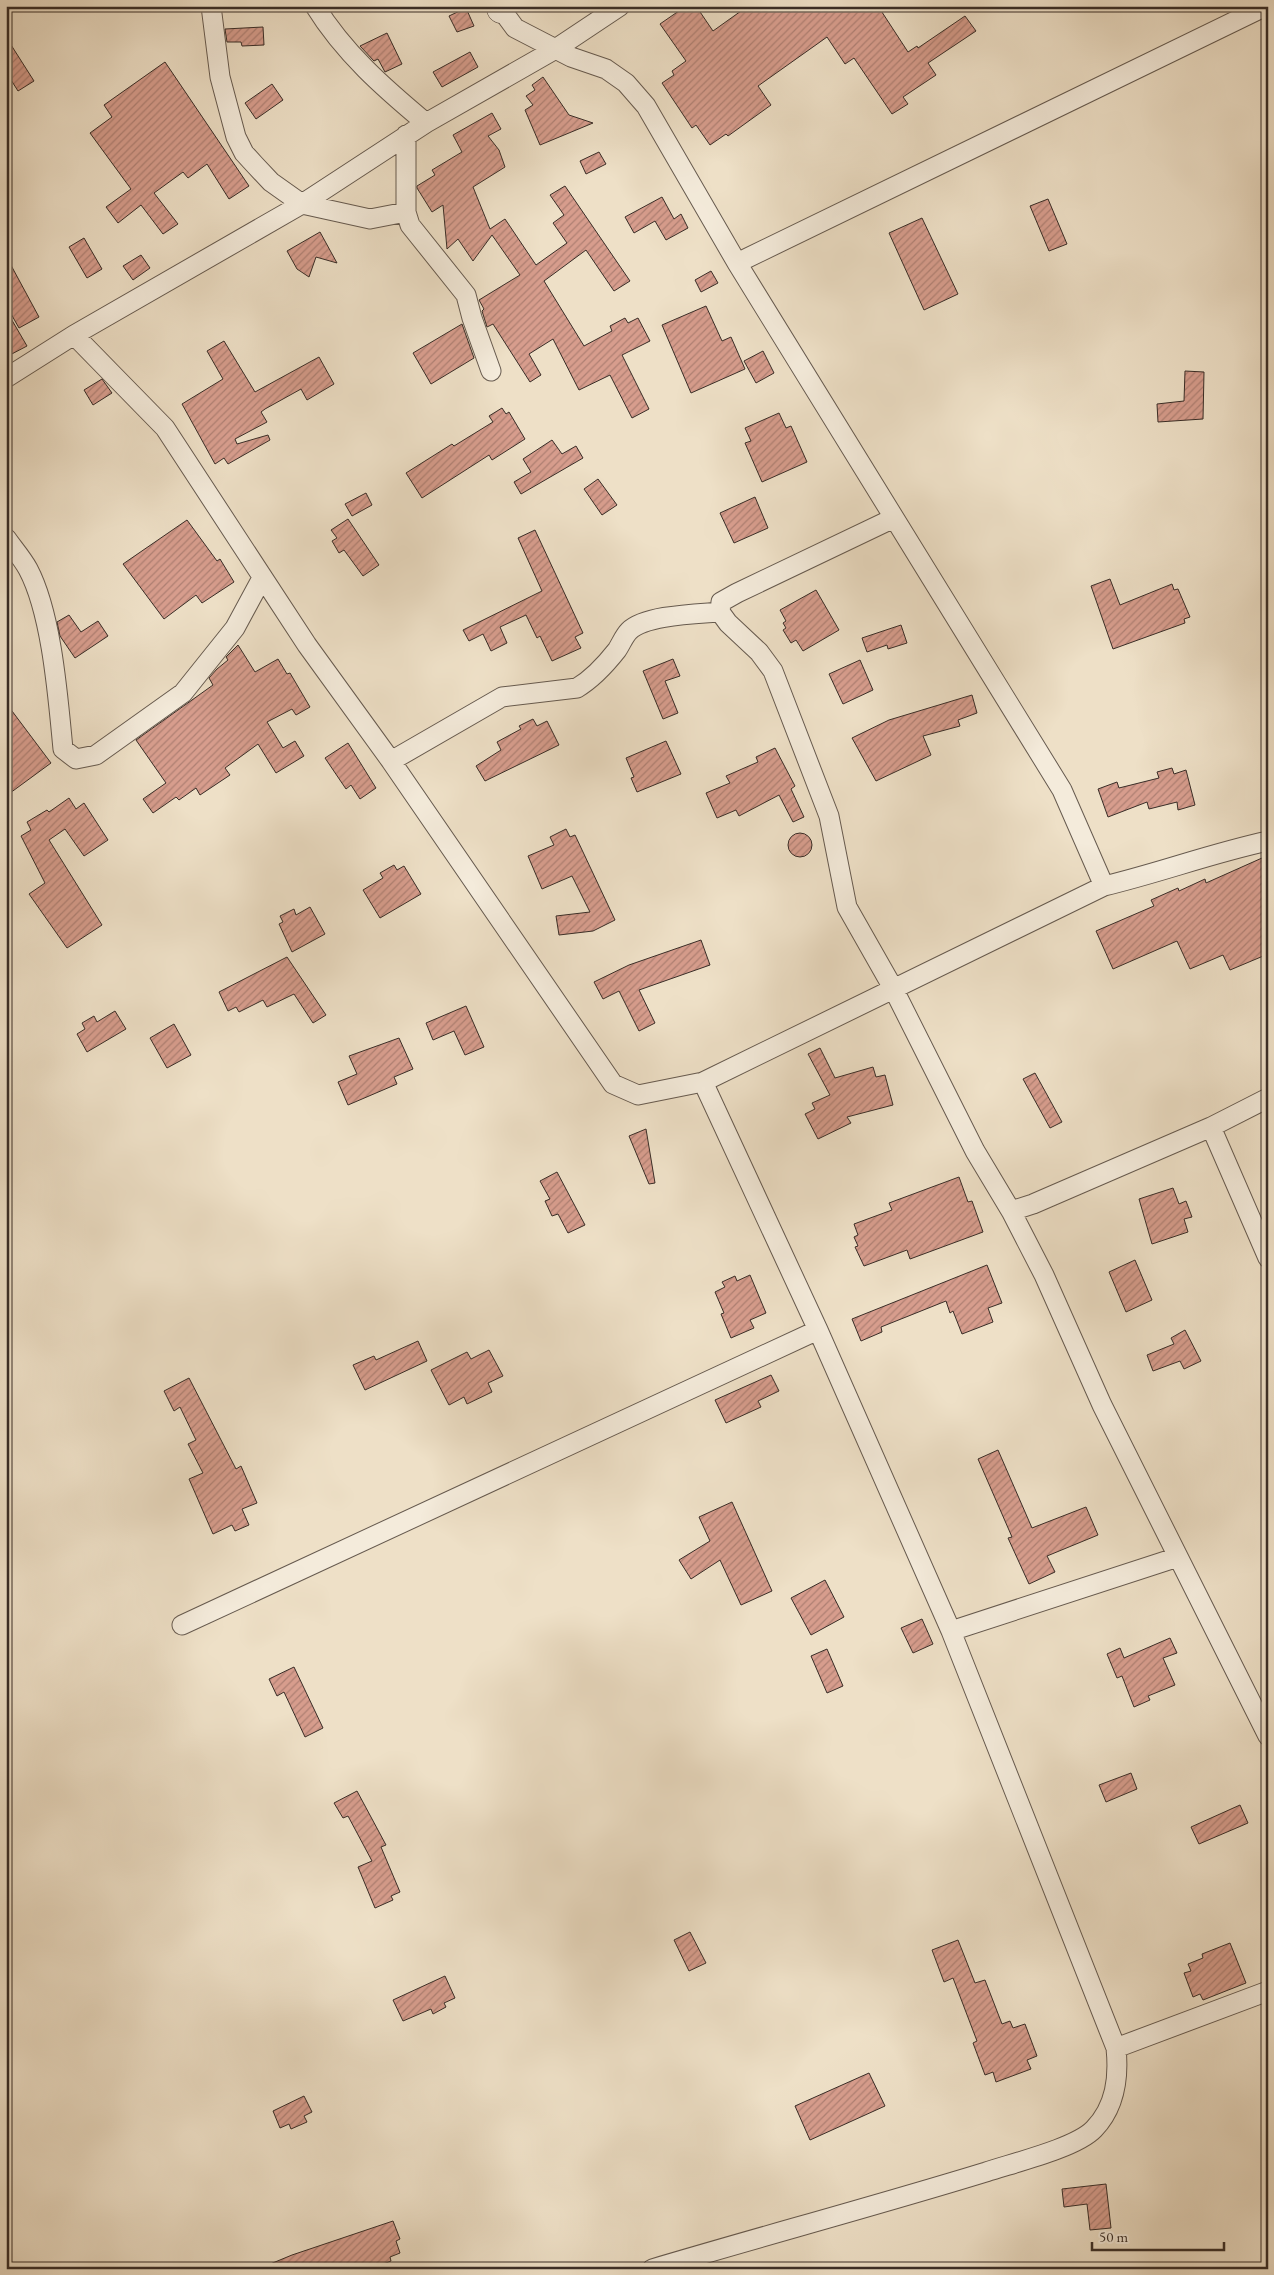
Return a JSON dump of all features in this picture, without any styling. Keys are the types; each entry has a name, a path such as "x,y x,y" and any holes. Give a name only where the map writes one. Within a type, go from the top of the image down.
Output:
{"street":[{"path":"211,6 220,77 236,137 244,152 271,182 302,204 370,219 406,212"},
{"path":"315,6 339,42 394,97 426,123"},
{"path":"6,378 74,335 302,204 406,135 554,50 620,6"},
{"path":"737,263 1266,6"},
{"path":"500,8 515,28 554,50 606,68 626,83 646,106 737,263 1062,790 1104,886"},
{"path":"406,135 406,212 410,225 466,295 491,371"},
{"path":"74,335 165,428 307,645 391,761 613,1084 638,1095 703,1082 1104,886 1148,876 1223,851 1268,841"},
{"path":"894,518 721,602 720,612 728,623 759,652 773,671 829,816 847,907 893,988 975,1151 1011,1211 1044,1275 1102,1405 1268,1736"},
{"path":"6,538 28,570 38,596 48,631 63,748 76,759 96,755 183,693 236,628 262,578"},
{"path":"391,761 502,698 577,688 598,670 616,651 630,631 638,625 653,620 720,612"},
{"path":"652,2269 965,2178 1077,2141 1093,2130 1104,2117 1114,2094 1119,2072 1116,2048 950,1631 818,1330 703,1082"},
{"path":"1011,1211 1034,1204 1212,1127 1268,1098"},
{"path":"1212,1127 1268,1258"},
{"path":"182,1625 818,1330"},
{"path":"950,1631 1178,1557"},
{"path":"1116,2048 1268,1992"}],"building":[{"path":"686,6 696,6 713,31 741,11 738,6 878,6 908,52 917,46 918,48 965,16 976,31 928,63 936,75 903,97 908,104 892,114 854,58 845,64 827,37 758,86 771,105 728,136 726,134 710,145 696,125 692,128 662,83 674,75 672,71 686,61 660,24"},
{"path":"466,8 474,26 457,32 449,16"},
{"path":"263,27 264,45 242,46 241,42 227,42 225,29"},
{"path":"387,33 402,64 385,72 378,59 374,61 360,46"},
{"path":"6,37 34,81 18,91 6,72"},
{"path":"470,52 478,67 442,87 433,72"},
{"path":"165,62 249,186 229,199 207,164 188,178 183,172 154,193 178,224 163,234 141,205 118,223 106,207 131,189 90,133 112,117 104,105"},
{"path":"543,77 569,115 593,123 540,145 525,110 533,105 526,96 535,90 532,85"},
{"path":"272,84 283,100 256,119 245,103"},
{"path":"492,113 501,129 488,136 499,150 505,167 473,187 490,229 505,219 536,265 567,243 553,223 564,215 550,195 565,186 630,281 614,291 586,250 544,281 584,346 612,331 610,326 625,318 628,323 638,318 650,341 622,355 649,409 632,418 610,375 579,390 553,339 529,354 541,375 530,382 493,324 487,327 482,311 484,309 479,300 520,275 492,235 473,261 458,239 447,249 443,205 432,212 417,188 417,186 435,175 432,170 462,152 453,135"},
{"path":"599,152 606,164 586,174 580,161"},
{"path":"662,197 674,219 681,214 688,228 666,240 655,221 634,233 625,217"},
{"path":"1048,199 1067,244 1049,251 1030,206"},
{"path":"922,218 958,294 924,310 889,233"},
{"path":"320,232 337,263 316,257 309,277 297,269 287,251"},
{"path":"84,238 102,269 87,278 69,247"},
{"path":"141,255 150,268 133,280 123,266"},
{"path":"6,256 39,317 19,328 6,305"},
{"path":"711,271 718,283 701,292 695,280"},
{"path":"706,306 722,341 731,337 745,369 691,393 662,325"},
{"path":"6,310 27,346 6,357"},
{"path":"462,324 474,358 431,384 413,353"},
{"path":"224,341 255,392 319,357 334,384 307,400 301,389 265,409 261,412 267,422 235,439 237,444 268,435 270,440 228,464 224,458 215,464 182,404 223,379 207,351"},
{"path":"763,351 774,373 756,383 744,361"},
{"path":"1185,371 1204,372 1203,419 1158,422 1157,404 1184,401"},
{"path":"102,379 112,393 93,405 84,390"},
{"path":"502,408 506,414 509,412 525,439 492,460 489,455 422,498 406,473 452,444 454,446 493,422 489,416"},
{"path":"779,413 786,428 791,426 807,462 762,482 745,443 751,441 745,428"},
{"path":"552,440 562,454 576,446 583,458 521,494 514,482 531,472 523,459"},
{"path":"598,479 617,505 602,515 584,489"},
{"path":"366,493 372,505 352,516 345,504"},
{"path":"755,497 768,528 734,543 720,513"},
{"path":"348,519 379,565 363,576 344,550 339,553 332,541 337,538 331,530"},
{"path":"187,520 217,561 220,559 234,582 202,603 196,595 164,619 123,564"},
{"path":"535,530 583,633 575,637 581,648 552,661 540,636 537,638 526,615 500,627 507,643 491,651 483,634 469,641 463,630 542,591 518,538"},
{"path":"1110,579 1120,605 1172,584 1174,590 1178,589 1190,617 1184,619 1185,623 1113,649 1091,586"},
{"path":"816,590 839,630 803,651 796,640 791,643 783,630 786,628 783,623 786,621 780,610"},
{"path":"69,615 81,632 98,621 108,636 75,658 60,636 57,622"},
{"path":"901,625 907,643 888,649 887,645 867,652 862,638"},
{"path":"238,645 255,672 278,659 287,674 290,673 310,707 296,715 292,709 267,722 283,748 295,741 304,756 276,773 258,744 225,768 230,775 200,795 196,788 179,800 176,797 153,813 143,799 166,783 136,740 213,685 209,678 228,660 226,657"},
{"path":"673,659 680,676 665,681 678,713 663,719 643,671"},
{"path":"860,660 873,690 843,704 829,674"},
{"path":"972,695 977,713 958,720 960,726 923,736 931,755 876,781 852,738 889,720"},
{"path":"6,703 51,763 6,796"},
{"path":"533,719 537,726 547,721 559,745 485,781 476,766 501,750 497,742 521,729 519,726"},
{"path":"666,741 681,774 637,792 631,778 634,777 626,758"},
{"path":"348,743 376,788 360,799 351,785 346,789 325,758"},
{"path":"775,748 795,786 791,789 804,817 793,822 779,795 739,816 736,810 717,818 706,793 730,783 726,776 758,762 756,757"},
{"path":"1172,768 1174,774 1186,770 1195,805 1178,810 1177,802 1149,809 1147,802 1108,817 1098,789 1117,782 1119,788 1159,778 1157,772"},
{"path":"69,798 76,809 84,803 108,840 84,856 65,829 49,840 102,925 67,948 29,894 45,883 21,836 31,830 27,822 47,810 49,812"},
{"path":"566,829 570,837 575,835 615,920 593,931 559,935 556,916 590,912 572,876 542,889 528,856 554,845 550,837"},
{"path":"800,833 805,834 811,840 811,850 805,856 800,857 795,856 789,850 788,845 789,840 795,834"},
{"path":"1262,858 1268,872 1268,954 1230,970 1223,955 1190,969 1177,941 1113,969 1096,931 1154,906 1151,900 1178,888 1179,891 1205,879 1206,883"},
{"path":"394,865 397,870 404,866 421,894 380,918 363,890 383,878 380,873"},
{"path":"310,907 325,934 292,952 279,924 283,922 280,916 294,909 296,915"},
{"path":"701,940 710,965 639,990 655,1023 639,1031 619,991 603,999 594,982 629,965"},
{"path":"287,957 326,1015 313,1023 294,994 267,1007 263,1000 239,1012 236,1007 228,1011 219,992"},
{"path":"466,1006 484,1047 465,1055 454,1031 433,1040 426,1023"},
{"path":"115,1011 126,1029 87,1052 77,1034 85,1029 82,1023 94,1016 97,1022"},
{"path":"174,1024 191,1055 167,1068 150,1038"},
{"path":"399,1038 413,1069 394,1077 397,1084 348,1105 338,1082 357,1074 349,1056"},
{"path":"820,1048 835,1078 873,1067 876,1077 885,1075 893,1105 847,1117 851,1123 818,1139 805,1114 815,1109 812,1103 830,1095 808,1054"},
{"path":"1035,1073 1062,1122 1050,1128 1023,1079"},
{"path":"646,1129 655,1183 649,1184 629,1136"},
{"path":"557,1172 585,1225 568,1233 558,1214 552,1216 545,1201 550,1199 540,1181"},
{"path":"959,1177 968,1202 972,1201 983,1232 910,1259 907,1250 864,1266 855,1247 858,1246 854,1237 858,1235 854,1224 892,1210 889,1203"},
{"path":"1173,1188 1179,1204 1186,1201 1192,1217 1184,1219 1188,1232 1152,1244 1139,1199"},
{"path":"1135,1260 1152,1300 1126,1312 1109,1272"},
{"path":"987,1265 1002,1303 988,1308 993,1322 962,1334 953,1311 950,1313 946,1301 881,1327 882,1332 861,1341 852,1319"},
{"path":"750,1275 766,1313 750,1320 754,1328 731,1338 721,1314 724,1313 715,1292 725,1287 722,1282 735,1276 737,1281"},
{"path":"1185,1330 1201,1361 1184,1369 1180,1361 1153,1371 1147,1355 1174,1344 1171,1338"},
{"path":"418,1341 427,1361 365,1390 353,1365 374,1356 376,1360"},
{"path":"489,1350 503,1376 488,1383 492,1392 467,1404 464,1397 449,1405 431,1370 467,1352 471,1359"},
{"path":"771,1375 779,1391 758,1401 761,1407 726,1423 715,1400"},
{"path":"189,1378 236,1469 241,1466 257,1503 242,1509 249,1525 235,1531 232,1525 213,1534 189,1479 203,1473 188,1444 196,1440 180,1407 174,1411 164,1391"},
{"path":"998,1450 1032,1528 1086,1507 1098,1535 1047,1556 1055,1572 1029,1584 1008,1538 1012,1537 978,1459"},
{"path":"732,1502 772,1591 741,1605 720,1560 691,1579 679,1560 710,1541 699,1517"},
{"path":"825,1580 844,1617 811,1635 791,1598"},
{"path":"922,1619 933,1644 913,1653 901,1628"},
{"path":"1170,1638 1177,1653 1163,1658 1175,1685 1148,1696 1150,1700 1134,1707 1122,1676 1117,1678 1107,1654 1120,1648 1124,1658"},
{"path":"827,1649 843,1686 827,1693 811,1656"},
{"path":"294,1667 323,1728 305,1737 284,1692 277,1696 269,1679"},
{"path":"1131,1773 1137,1789 1106,1802 1099,1785"},
{"path":"357,1791 386,1845 381,1847 400,1892 391,1896 393,1900 375,1908 358,1867 372,1861 348,1816 343,1818 334,1803"},
{"path":"1240,1805 1248,1823 1199,1844 1191,1827"},
{"path":"690,1932 706,1963 689,1971 674,1940"},
{"path":"958,1940 975,1983 985,1980 1002,2024 1010,2021 1013,2028 1025,2024 1037,2056 1027,2060 1031,2069 996,2082 993,2072 985,2075 973,2043 977,2041 953,1978 944,1982 932,1950"},
{"path":"1230,1943 1246,1983 1203,2000 1200,1994 1193,1997 1184,1973 1191,1971 1188,1964 1203,1958 1202,1954"},
{"path":"445,1976 455,1998 444,2003 446,2007 433,2014 431,2009 403,2021 393,2000"},
{"path":"869,2073 885,2106 810,2140 795,2106"},
{"path":"304,2096 312,2112 304,2116 307,2122 291,2129 289,2124 280,2128 273,2111"},
{"path":"1106,2184 1111,2228 1090,2230 1087,2204 1064,2207 1062,2189"},
{"path":"393,2221 400,2239 396,2241 400,2253 390,2257 391,2261 371,2269 264,2269 263,2267 292,2255"}]}
